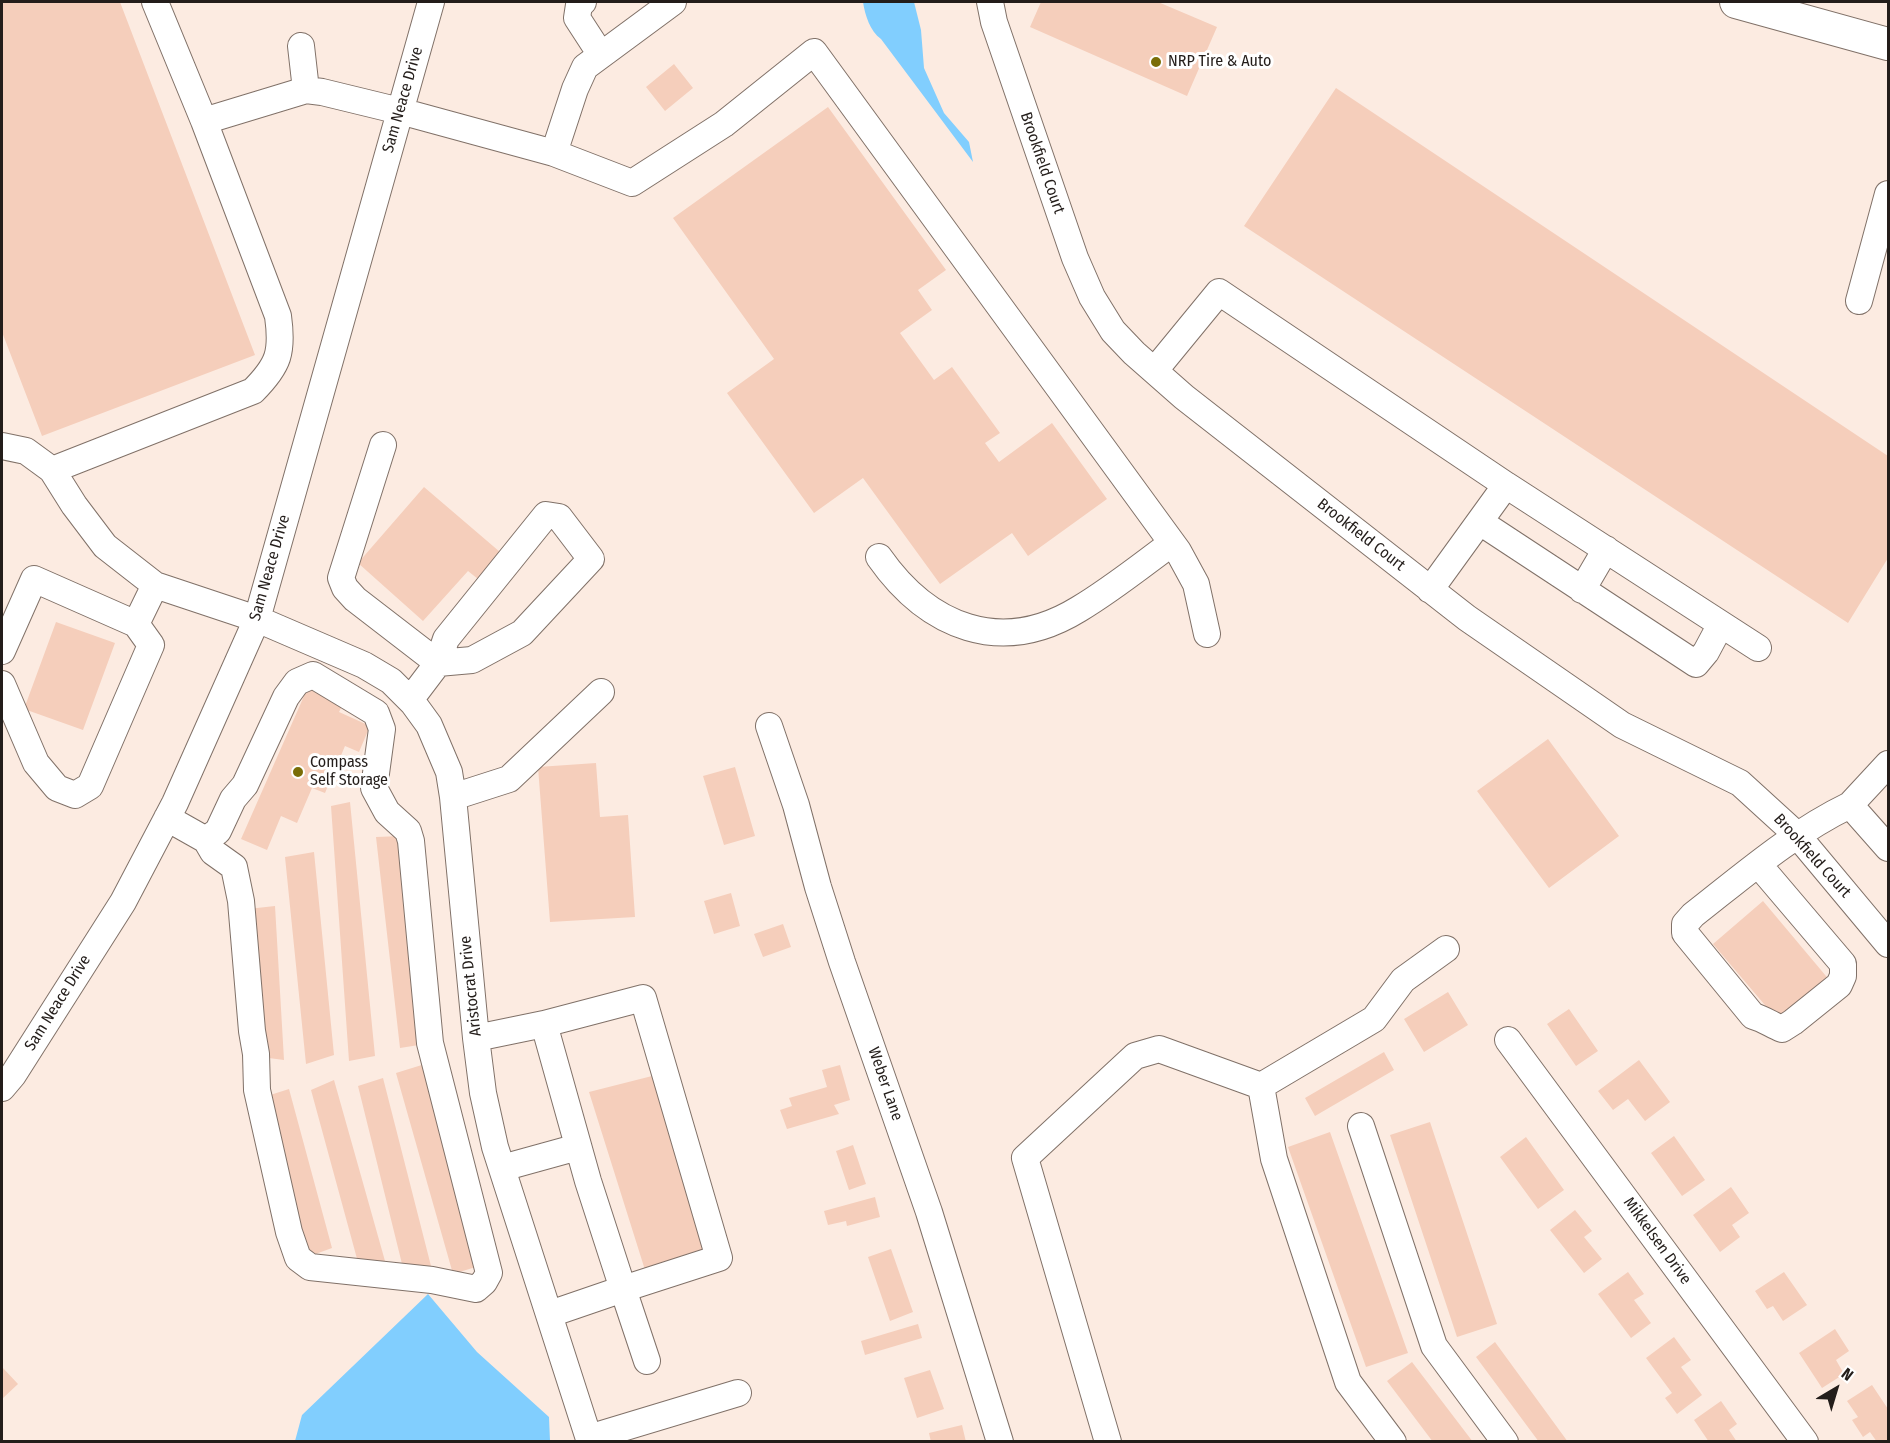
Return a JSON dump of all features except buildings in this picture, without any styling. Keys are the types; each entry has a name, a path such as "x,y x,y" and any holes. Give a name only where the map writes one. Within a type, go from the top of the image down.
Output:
{"main road":[{"path":"1736,2 1888,44"}],"street":[{"path":"2,446 26,451 52,470 253,391 278,359 281,339 278,316 204,121 155,2"},
{"name":"Sam Neace Drive","path":"2,1088 13,1075 123,902 167,818 256,619 431,2"},
{"path":"583,2 579,4 577,18 601,55"},
{"path":"554,153 575,89 585,67 673,2"},
{"name":"Brookfield Court","path":"990,2 994,22 1075,258 1092,297 1113,331 1134,353 1184,397 1467,618 1622,725 1740,783 1797,836 1888,944"},
{"path":"301,46 306,90"},
{"path":"204,121 306,90 322,92 554,153 632,183 724,124 814,52 1172,543 1196,584 1207,634"},
{"path":"1859,301 1888,195"},
{"path":"1155,370 1220,292 1506,485 1758,648"},
{"path":"383,445 341,578 345,588 355,599 438,663 472,660 522,633 591,559 559,517 546,515 446,639 438,663 410,700"},
{"name":"Aristocrat Drive","path":"52,470 74,505 105,546 155,585 256,619 364,664 391,681 410,700 429,725 449,772 453,797 476,1038 483,1093 495,1147 589,1440"},
{"path":"1430,590 1506,485"},
{"path":"1480,522 1695,664 1706,652 1721,624"},
{"path":"879,557 907,591 952,623 983,631 1011,634 1044,626 1078,610 1172,543"},
{"path":"1582,590 1606,549"},
{"path":"2,651 34,579 136,624 151,645 90,786 75,795 57,788 36,763 2,684"},
{"path":"136,624 155,585"},
{"path":"167,818 206,840 213,852 234,867 241,901 252,1031 256,1053 257,1090 289,1232 298,1258 310,1267 432,1280 476,1289 489,1273 430,1043 411,841 408,831 387,812 374,788 382,729 376,713 313,675 297,682 286,697 245,785 233,799 218,831 206,840"},
{"path":"453,797 509,779 601,692"},
{"name":"Weber Lane","path":"769,726 796,805 842,962 929,1212 1000,1442"},
{"path":"1758,864 1843,964 1843,976 1839,985 1782,1029 1773,1026 1765,1019 1753,1016 1685,933 1685,924 1692,915 1758,864 1797,836 1822,819 1850,806 1888,764"},
{"path":"1850,806 1888,848"},
{"path":"1261,1086 1374,1019 1403,980 1446,949"},
{"path":"476,1038 544,1024 643,998 719,1258 550,1314"},
{"path":"544,1024 578,1147 647,1361"},
{"name":"Mikkelsen Drive","path":"1508,1040 1805,1442"},
{"path":"1108,1442 1025,1158 1136,1056 1159,1049 1261,1086"},
{"path":"1261,1086 1274,1159 1348,1382 1393,1442"},
{"path":"1361,1126 1434,1346 1505,1442"},
{"path":"502,1168 578,1147"},
{"path":"589,1440 738,1393"}],"water":[{"path":"863,2 914,2 921,30 924,68 944,113 969,142 973,162 874,32"},
{"path":"428,1294 477,1352 549,1417 550,1441 295,1441 302,1415"}],"place":[{"name":"NRP Tire & Auto","path":"1156,62"},
{"name":"Compass Self Storage","path":"298,772"}]}
